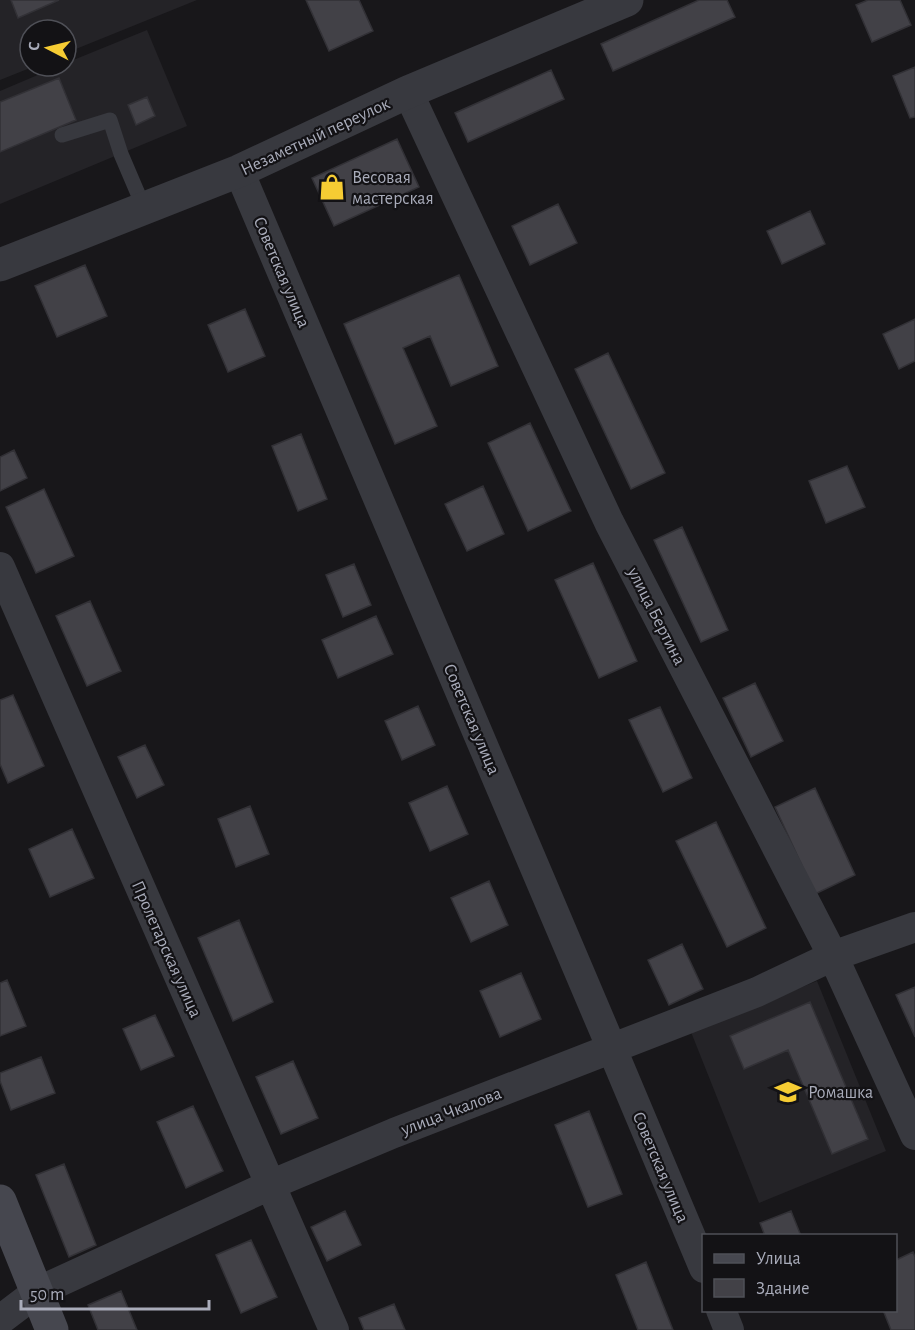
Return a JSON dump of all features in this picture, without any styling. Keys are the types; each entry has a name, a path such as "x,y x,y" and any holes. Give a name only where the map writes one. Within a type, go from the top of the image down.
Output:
{"main road":[{"path":"0,1201 52,1330"}],"street":[{"name":"Незаметный переулок","path":"0,265 239,171 408,92 627,0"},
{"name":"улица Бертина","path":"408,92 609,522 833,956 915,1135"},
{"name":"Советская улица","path":"239,171 702,1263"},
{"name":"Пролетарская улица","path":"0,567 334,1330"},
{"name":"улица Чкалова","path":"0,1320 37,1292 270,1185 394,1133 757,992 833,956 915,927"},
{"path":"721,1312 729,1330"}],"lane":[{"path":"62,135 110,120 121,154 144,208"}],"shaded area":[{"path":"0,0 197,0 78,48 78,18 18,18 18,73 0,80"},
{"path":"147,30 187,126 0,204 0,91 31,78 78,78 78,58"},
{"name":"Ромашка","path":"817,981 886,1151 759,1203 691,1032"}],"building":[{"path":"11,0 59,0 18,18"},
{"path":"306,0 359,0 373,31 329,51"},
{"path":"699,0 727,0 735,17 613,71 601,44"},
{"path":"868,0 900,0 911,25 872,42 856,5"},
{"path":"915,67 915,117 910,118 893,76"},
{"path":"551,70 564,99 468,142 455,113"},
{"path":"59,78 76,120 0,152 0,102"},
{"path":"147,97 155,116 136,125 128,105"},
{"path":"397,139 419,187 334,226 312,178"},
{"path":"558,204 577,243 530,265 512,226"},
{"path":"810,211 825,244 782,264 767,231"},
{"path":"85,265 107,316 57,337 35,286"},
{"path":"459,275 498,366 451,386 430,336 403,348 437,426 395,444 344,324"},
{"path":"245,309 265,356 228,372 208,325"},
{"path":"915,319 915,361 899,369 883,334"},
{"path":"608,353 665,473 631,489 575,369"},
{"path":"530,423 571,511 528,531 488,443"},
{"path":"301,434 327,499 298,511 272,446"},
{"path":"14,450 27,478 0,491 0,457"},
{"path":"847,466 865,507 826,523 809,481"},
{"path":"483,486 504,534 467,551 445,504"},
{"path":"44,489 74,556 36,573 6,507"},
{"path":"682,527 728,630 701,642 654,540"},
{"path":"593,563 637,661 599,678 555,580"},
{"path":"354,564 371,605 343,617 326,575"},
{"path":"90,601 121,671 87,686 56,616"},
{"path":"376,616 393,654 338,678 322,640"},
{"path":"755,683 783,741 751,757 723,698"},
{"path":"13,695 44,766 8,783 0,764 0,700"},
{"path":"418,706 435,745 402,760 385,721"},
{"path":"660,707 692,778 663,792 629,720"},
{"path":"145,745 164,785 137,798 118,757"},
{"path":"447,786 468,834 430,851 409,803"},
{"path":"815,788 855,875 815,894 775,807"},
{"path":"250,806 269,854 236,867 218,819"},
{"path":"716,822 766,928 727,947 676,841"},
{"path":"72,829 94,878 50,897 29,849"},
{"path":"489,881 508,925 471,942 451,898"},
{"path":"239,920 273,1002 233,1021 198,938"},
{"path":"682,944 703,989 669,1005 648,960"},
{"path":"521,973 541,1019 500,1037 480,991"},
{"path":"7,980 26,1026 0,1036 0,983"},
{"path":"915,987 915,1037 896,995"},
{"path":"810,1002 868,1139 832,1154 788,1050 744,1069 730,1036"},
{"path":"155,1015 174,1056 141,1070 123,1029"},
{"path":"41,1057 55,1093 11,1110 0,1081 0,1073"},
{"path":"293,1061 318,1118 281,1134 256,1077"},
{"path":"193,1106 223,1171 186,1188 157,1122"},
{"path":"589,1111 622,1194 588,1207 555,1125"},
{"path":"64,1164 96,1245 69,1257 36,1175"},
{"path":"345,1211 361,1245 327,1261 311,1227"},
{"path":"791,1211 800,1234 764,1234 760,1223"},
{"path":"251,1240 277,1297 241,1313 216,1255"},
{"path":"913,1252 915,1257 915,1330 891,1330 884,1312 897,1312 897,1260"},
{"path":"646,1262 673,1330 638,1330 616,1275"},
{"path":"121,1291 137,1330 98,1330 88,1305"},
{"path":"394,1304 405,1330 364,1330 359,1318"}],"place":[{"name":"Весовая мастерская","path":"332,187"},
{"name":"Ромашка","path":"788,1092"}]}
